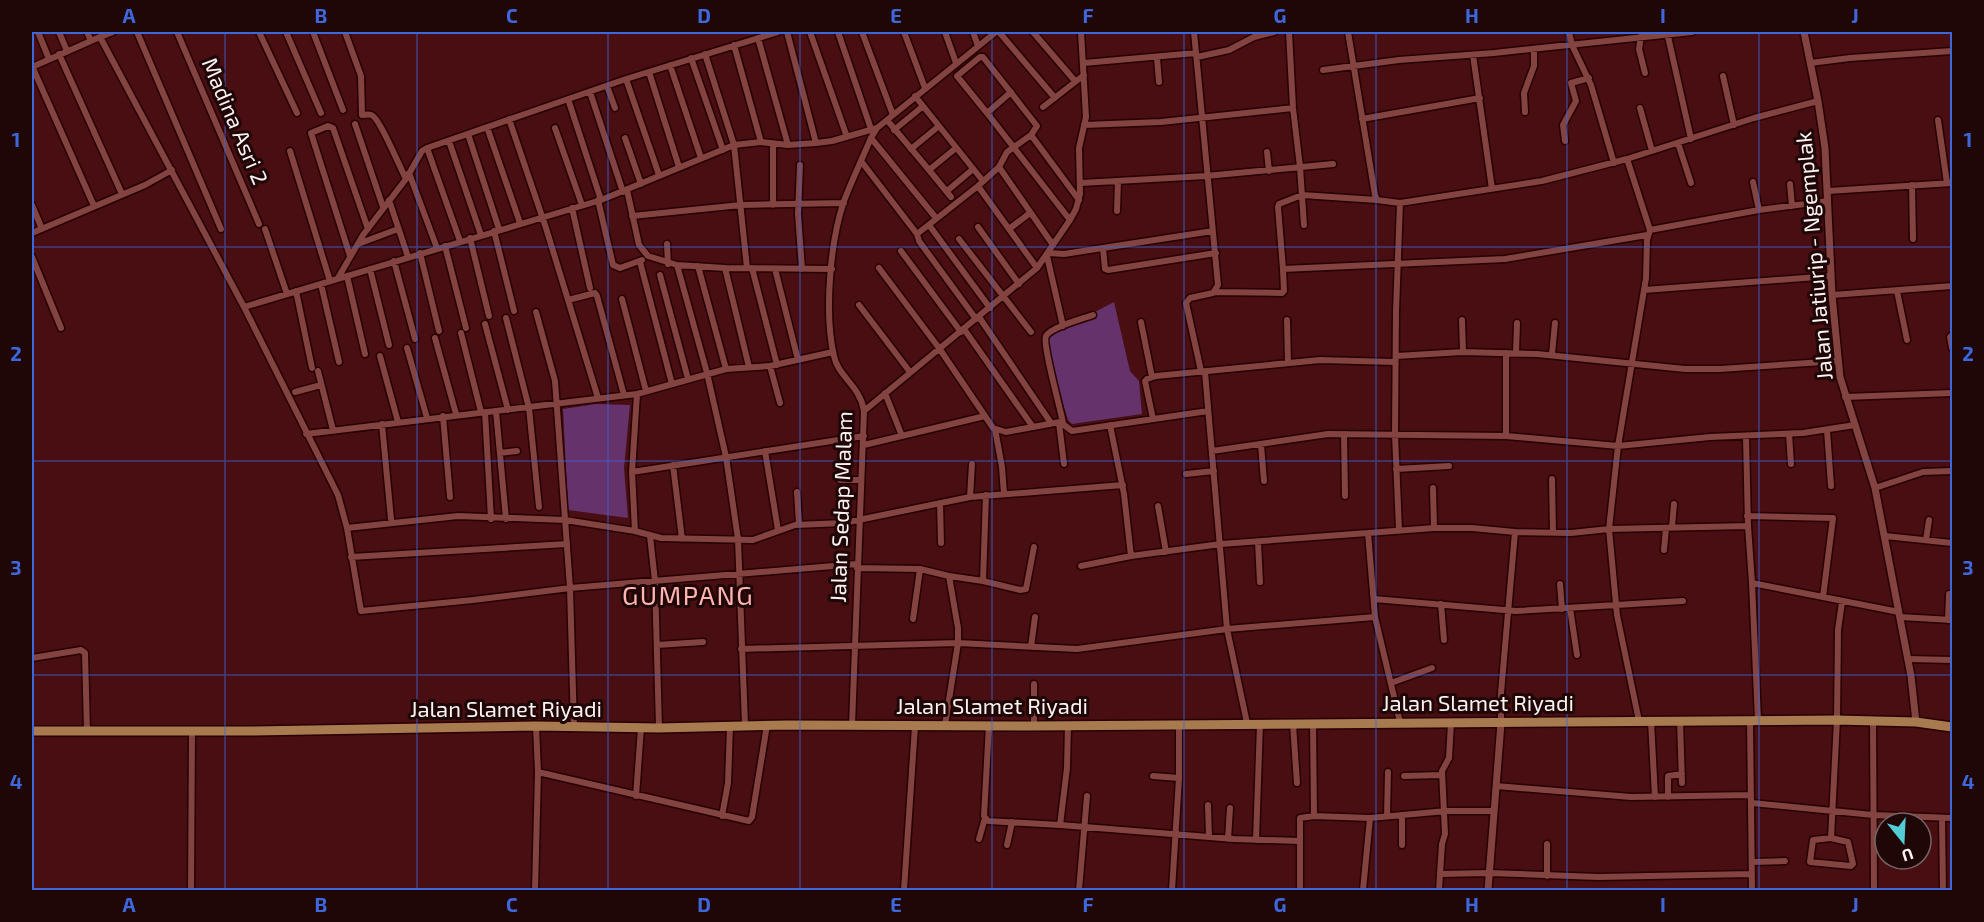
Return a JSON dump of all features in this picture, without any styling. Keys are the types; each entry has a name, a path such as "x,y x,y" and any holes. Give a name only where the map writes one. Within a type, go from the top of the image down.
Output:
{"main road":[{"name":"Jalan Slamet Riyadi","path":"32,730 420,729 536,726 659,728 745,725 1034,726 1754,720 1873,720 1953,727"}],"street":[{"path":"38,32 49,58"},
{"path":"58,32 67,51"},
{"path":"87,32 91,41"},
{"path":"136,32 221,229"},
{"name":"Madina Asri 2","path":"177,32 262,227 287,294"},
{"path":"259,32 297,113"},
{"path":"286,32 321,113"},
{"path":"313,32 344,110"},
{"path":"345,32 361,76 362,115 375,117 386,136 407,176 437,248"},
{"path":"338,279 357,244 407,176 422,151 427,148 626,79 778,32"},
{"path":"787,32 816,143"},
{"path":"810,32 847,136"},
{"path":"838,32 874,128"},
{"path":"862,32 894,130 949,194 973,169"},
{"path":"904,32 925,88"},
{"path":"945,32 959,61 968,66"},
{"path":"973,32 978,46"},
{"path":"244,307 599,200 734,145 761,142 788,145 816,143 874,128 998,32 1055,98"},
{"path":"1033,32 1075,81"},
{"path":"864,411 939,348 1004,298 1037,268 1070,220 1079,200 1081,183 1079,148 1086,117 1082,32"},
{"path":"1194,32 1206,176 1216,253 1218,285 1215,292"},
{"path":"1084,63 1197,55 1229,50 1254,37 1274,32"},
{"path":"1289,32 1293,108 1304,225"},
{"path":"1348,32 1377,200"},
{"path":"1569,32 1572,45 1589,78 1614,163"},
{"path":"1323,70 1572,45 1667,32 1692,32"},
{"path":"1667,32 1691,139"},
{"name":"Jalan Jatiurip - Ngemplak","path":"1803,32 1818,101 1825,148 1830,276 1838,361 1845,397 1875,488 1908,659 1916,722"},
{"path":"94,206 32,66 106,34 172,170 244,307 338,495 347,528 359,609 363,612 570,588 857,566 920,569 1020,590 1026,589 1034,546"},
{"path":"1641,36 1639,50 1645,73"},
{"path":"758,38 788,145"},
{"path":"734,45 761,142"},
{"path":"1525,112 1524,93 1534,66 1534,49"},
{"path":"1810,63 1953,51"},
{"path":"59,54 122,195"},
{"path":"705,54 734,145 749,268 780,403"},
{"path":"1473,55 1492,189"},
{"path":"917,234 981,184 999,168 1007,152 1015,147 1031,135 1036,130 1036,123 983,57 976,59 958,74 958,78 1015,147 1070,220"},
{"path":"1157,57 1159,82"},
{"path":"691,58 723,150"},
{"path":"670,65 701,158"},
{"path":"649,72 679,167"},
{"path":"1043,107 1084,75"},
{"path":"1723,76 1734,125"},
{"path":"1565,141 1563,125 1576,101 1571,83 1589,78"},
{"path":"626,79 659,175"},
{"path":"607,86 615,108"},
{"path":"590,92 625,191 639,245 648,256 677,265 832,269"},
{"path":"987,113 1011,92"},
{"path":"915,96 973,169 1009,229 1037,268"},
{"path":"1362,119 1480,98"},
{"path":"568,99 599,200 613,266 620,268 640,262 648,256"},
{"path":"1247,723 1227,629 1208,411 1203,372 1186,303 1190,297 1215,292 1282,293 1284,291 1283,269 1278,205 1302,195 1400,203 1542,181 1614,163 1818,101"},
{"path":"894,130 922,107"},
{"path":"1084,125 1202,118 1293,108"},
{"path":"1640,108 1652,151"},
{"path":"509,119 542,216 598,398"},
{"path":"1828,191 1950,183 1938,120"},
{"path":"355,124 383,207"},
{"path":"350,256 311,133 328,126 333,128 368,229"},
{"path":"911,149 939,126"},
{"path":"487,127 520,223"},
{"path":"555,128 582,205"},
{"name":"Jalan Sedap Malam","path":"852,725 864,411 860,394 838,366 833,352 829,317 838,226 844,203 874,128"},
{"path":"468,134 497,230 514,311"},
{"path":"1031,135 1079,200"},
{"path":"625,138 641,184"},
{"path":"871,138 936,218"},
{"path":"449,141 481,235"},
{"path":"1678,143 1691,183"},
{"path":"773,144 773,205"},
{"path":"427,148 460,241"},
{"path":"929,170 956,148"},
{"path":"290,151 330,281"},
{"path":"1267,152 1269,171"},
{"path":"1626,159 1649,233 1644,290 1618,446 1609,529 1623,650 1639,721"},
{"path":"861,161 1017,371 1051,423"},
{"path":"1081,183 1206,176 1333,164"},
{"path":"800,165 802,269"},
{"path":"999,168 1053,245"},
{"path":"32,233 122,195 172,170"},
{"path":"1117,212 1118,181"},
{"path":"1753,182 1759,210"},
{"path":"1790,184 1792,206"},
{"path":"1912,185 1913,239"},
{"path":"389,200 408,257"},
{"path":"1283,269 1505,260 1759,210 1828,201"},
{"path":"632,216 741,206 844,203"},
{"path":"1399,530 1395,434 1400,203"},
{"path":"32,205 42,229"},
{"path":"572,208 590,288"},
{"path":"1009,229 1030,213"},
{"path":"929,225 990,308"},
{"path":"978,227 1018,284"},
{"path":"357,244 398,229"},
{"path":"1048,254 1064,254 1213,231"},
{"path":"470,238 489,316"},
{"path":"959,239 1031,332"},
{"path":"667,243 668,264"},
{"path":"445,246 483,412 492,519"},
{"path":"1103,248 1105,268 1108,270 1216,253"},
{"path":"901,250 1034,427"},
{"path":"420,253 439,331"},
{"path":"1048,254 1063,326"},
{"path":"32,257 61,328"},
{"path":"394,261 414,339"},
{"path":"640,262 672,384"},
{"path":"677,265 707,373 726,457 738,539 745,725"},
{"path":"698,266 726,369"},
{"path":"725,268 749,367"},
{"path":"879,268 939,348 995,429 1004,494"},
{"path":"370,269 389,345"},
{"path":"775,269 798,360"},
{"path":"660,275 688,379"},
{"path":"346,276 365,354"},
{"path":"1644,290 1830,276"},
{"path":"321,284 339,363"},
{"path":"1832,295 1953,286"},
{"path":"296,291 315,370 333,430"},
{"path":"1897,291 1907,340"},
{"path":"568,300 595,293 597,296 624,395"},
{"path":"622,299 646,391"},
{"path":"859,305 910,372"},
{"path":"536,312 555,381 570,588 574,727"},
{"path":"1064,464 1061,423 1045,342 1047,335 1063,326 1093,315"},
{"path":"507,318 529,408 539,507"},
{"path":"1287,320 1288,363"},
{"path":"1462,320 1463,352"},
{"path":"1141,322 1152,377"},
{"path":"1516,323 1516,353"},
{"path":"1552,354 1555,323"},
{"path":"485,324 508,411"},
{"path":"1953,335 1950,337 1953,348"},
{"path":"435,338 456,414"},
{"path":"407,348 427,418"},
{"path":"306,434 456,414 508,411 637,394 707,373 773,365 833,352"},
{"path":"1152,419 1145,381 1152,377 1320,360 1396,358 1463,352 1516,353 1552,354 1685,369 1720,369 1838,361"},
{"path":"1506,353 1506,436"},
{"path":"380,356 398,422"},
{"path":"296,392 321,385"},
{"path":"885,393 902,436"},
{"path":"1845,397 1953,393"},
{"path":"635,531 632,472 637,394"},
{"path":"496,411 506,519"},
{"path":"995,429 1006,432 1061,423 1072,431 1208,411"},
{"path":"443,416 450,497"},
{"path":"864,445 985,416"},
{"path":"382,424 391,519"},
{"path":"1110,425 1122,484 1131,556"},
{"path":"1212,451 1328,434 1506,436 1618,446 1710,437 1789,434 1855,425"},
{"path":"1827,430 1831,486"},
{"path":"1344,434 1345,496"},
{"path":"1789,434 1791,464"},
{"path":"632,472 864,436"},
{"path":"1746,436 1747,516 1752,583 1754,720 1751,795 1752,891"},
{"path":"1261,445 1264,481"},
{"path":"500,453 517,451"},
{"path":"765,451 778,530"},
{"path":"970,497 972,464"},
{"path":"673,465 682,539"},
{"path":"1396,469 1449,466"},
{"path":"1186,474 1214,471"},
{"path":"1875,488 1923,472 1953,471"},
{"path":"1552,479 1553,532"},
{"path":"840,480 861,480"},
{"path":"347,528 458,516 565,520 635,531 650,536 682,539 756,540 799,524 844,523 970,497 1122,484"},
{"path":"1433,488 1434,528"},
{"path":"797,492 799,524"},
{"path":"983,581 986,495"},
{"path":"940,503 941,543"},
{"path":"1665,550 1674,504"},
{"path":"1158,506 1166,552"},
{"path":"1747,516 1833,518 1823,597"},
{"path":"1926,540 1929,520"},
{"path":"1081,566 1131,556 1221,544 1399,530 1472,528 1515,532 1571,532 1748,526"},
{"path":"1488,891 1501,723 1501,693 1515,532"},
{"path":"1368,533 1375,617 1400,722"},
{"path":"650,536 655,581 659,728"},
{"path":"1885,536 1953,543"},
{"path":"1258,542 1260,582"},
{"path":"351,557 567,544"},
{"path":"913,619 920,569"},
{"path":"945,725 958,644 958,628 949,576"},
{"path":"1752,583 1900,614 1951,620 1949,594"},
{"path":"1560,584 1562,609"},
{"path":"1374,599 1508,611 1683,601"},
{"path":"1831,838 1837,720 1837,639 1842,602"},
{"path":"1441,604 1444,640"},
{"path":"1570,608 1577,655"},
{"path":"1031,647 1035,617"},
{"path":"741,649 958,644 1077,649 1227,629 1375,617"},
{"path":"657,645 703,642"},
{"path":"32,657 81,650 85,653 87,730"},
{"path":"1908,659 1953,660"},
{"path":"1391,683 1432,668"},
{"path":"1034,684 1034,726"},
{"path":"1873,720 1873,811"},
{"path":"1651,721 1654,797"},
{"path":"1680,721 1682,783"},
{"path":"1313,723 1314,816"},
{"path":"1439,891 1446,811 1442,771 1449,758 1451,723"},
{"path":"1173,891 1177,835 1179,724"},
{"path":"1256,840 1260,724"},
{"path":"1293,724 1297,783"},
{"path":"538,772 749,821 752,817 767,725"},
{"path":"979,840 985,819 989,725"},
{"path":"1060,825 1067,768 1068,725"},
{"path":"536,726 538,772 536,891"},
{"path":"722,816 728,783 730,726"},
{"path":"904,891 915,726"},
{"path":"636,796 641,728"},
{"path":"191,891 192,730"},
{"path":"1387,816 1388,772"},
{"path":"1668,797 1668,776 1682,774"},
{"path":"1404,776 1442,775"},
{"path":"1153,776 1179,778"},
{"path":"1496,786 1654,797 1751,795"},
{"path":"1079,891 1087,796"},
{"path":"1752,803 1873,815"},
{"path":"1208,805 1209,837"},
{"path":"1228,839 1230,808"},
{"path":"1300,891 1300,818 1314,816 1370,818 1446,811 1494,811"},
{"path":"1402,815 1402,845"},
{"path":"1363,891 1370,818"},
{"path":"1933,818 1953,818"},
{"path":"1942,818 1943,891"},
{"path":"985,819 1228,839 1299,841"},
{"path":"1007,845 1011,822"},
{"path":"1831,838 1848,842 1853,864 1851,866 1810,862 1813,840 1831,838"},
{"path":"1547,844 1547,876"},
{"path":"1752,862 1785,861"},
{"path":"1874,871 1874,891"},
{"path":"1440,874 1489,873 1547,876 1752,874"}],"shaded area":[{"path":"1114,302 1130,371 1139,381 1142,414 1072,424 1068,420 1043,339"},
{"path":"596,404 630,405 624,468 628,518 568,510 563,409"}],"district":[{"name":"GUMPANG","path":"688,596"}]}
